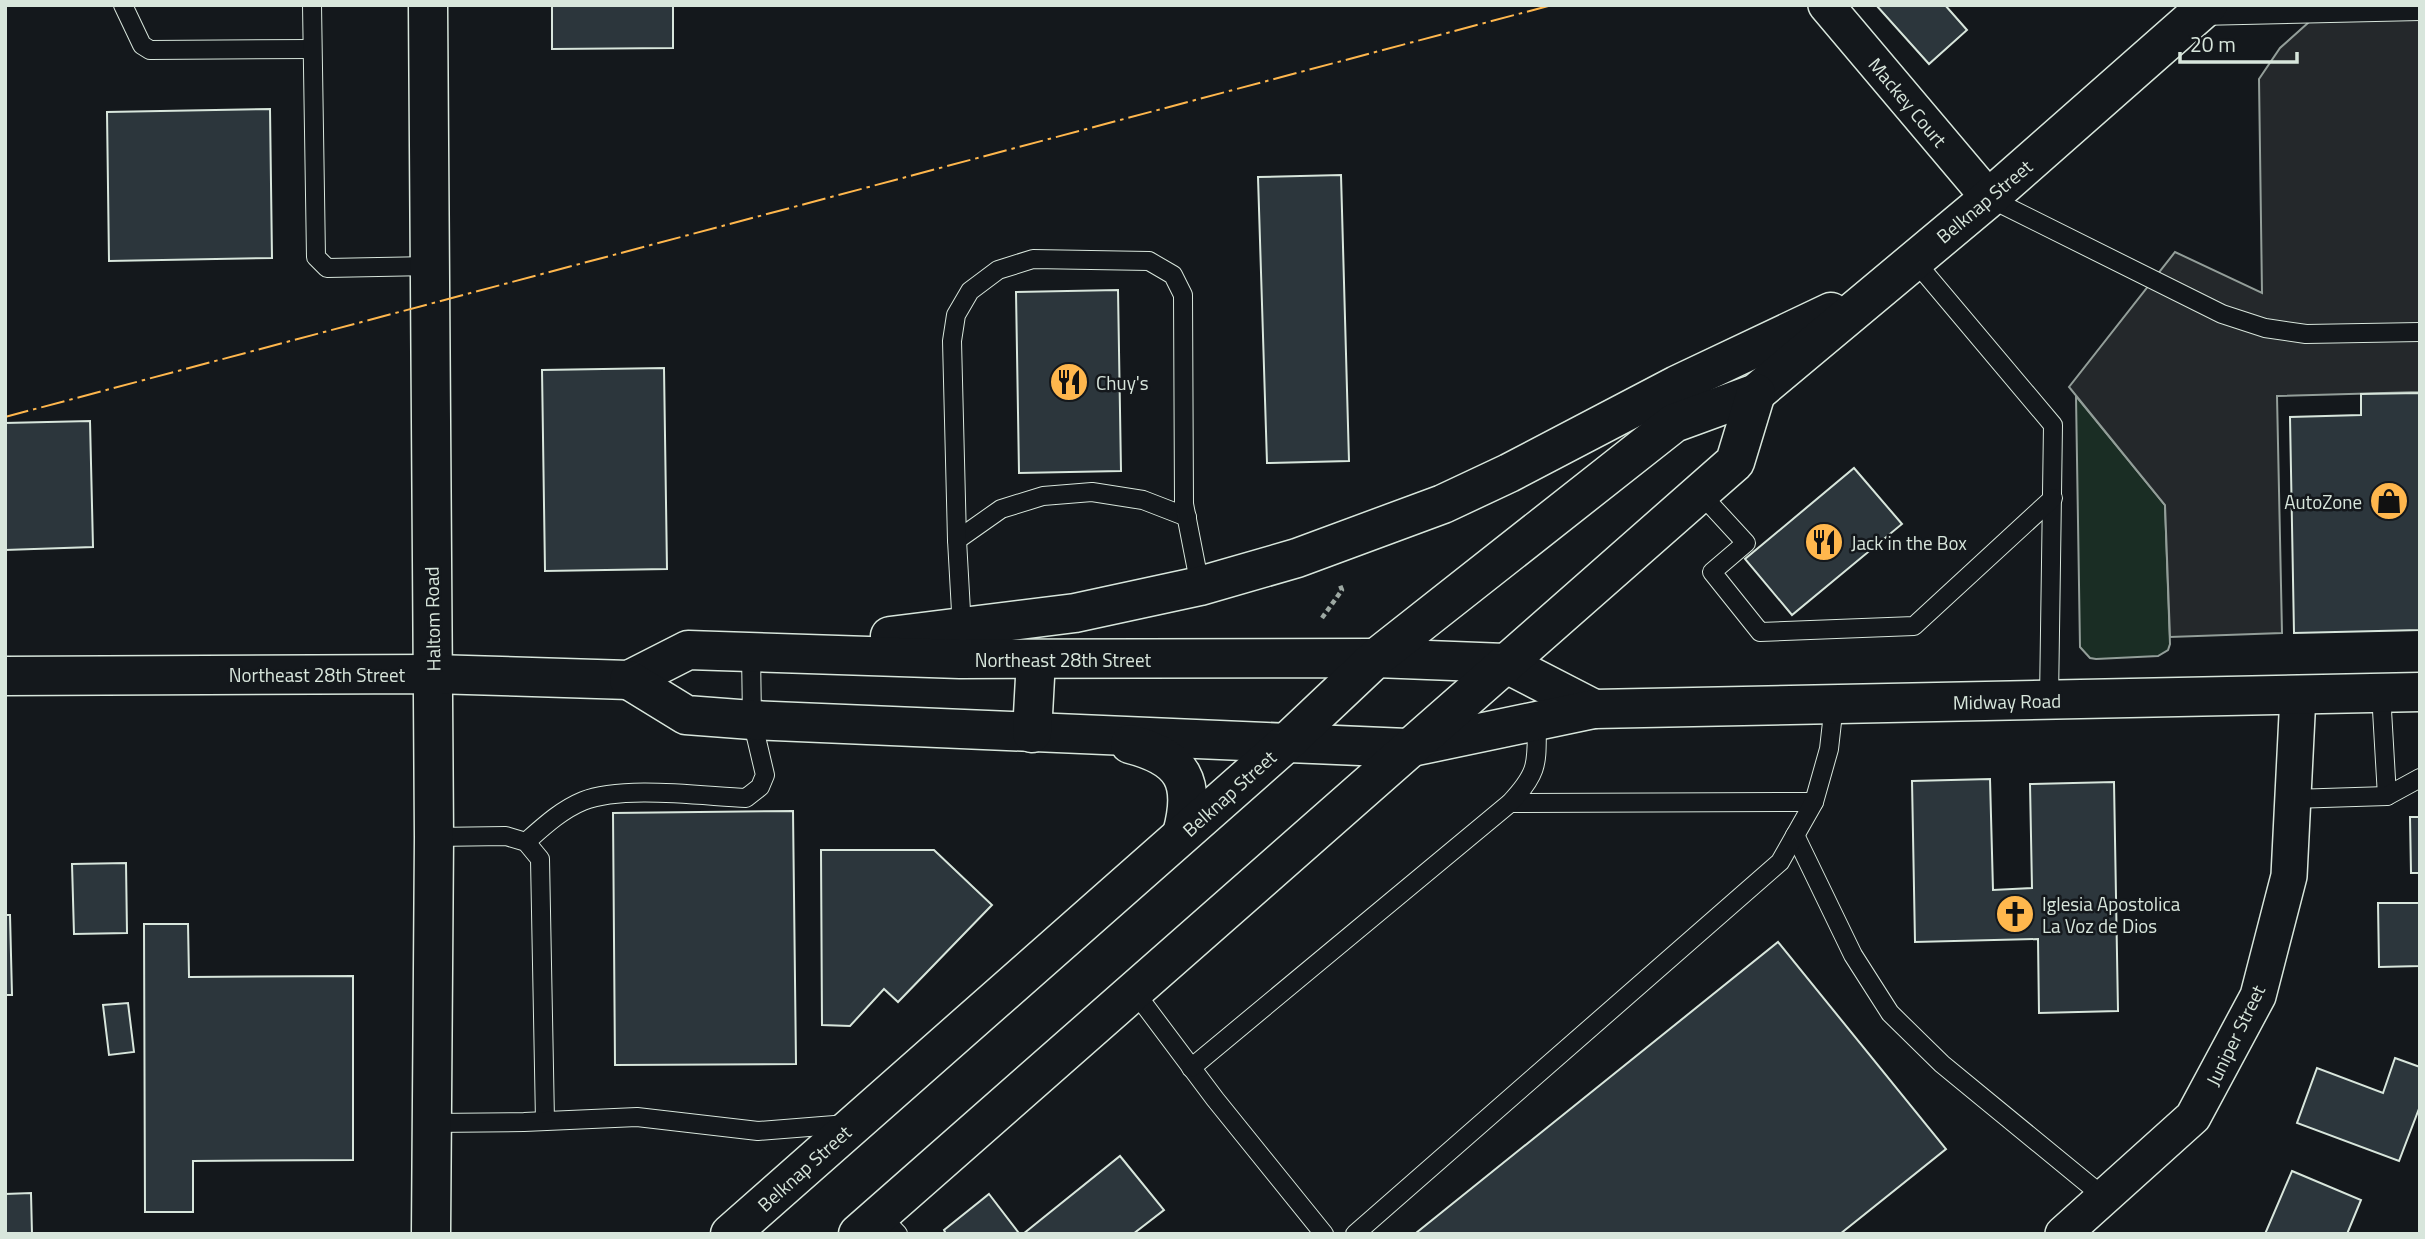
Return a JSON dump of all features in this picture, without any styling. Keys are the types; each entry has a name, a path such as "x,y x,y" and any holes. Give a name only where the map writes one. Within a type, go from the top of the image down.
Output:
{"main road":[{"name":"Haltom Road","path":"428,5 434,837 431,1234"},
{"name":"Belknap Street","path":"730,1234 1284,745 1376,658 1674,423 1756,393 1989,198 2202,11"},
{"path":"751,652 962,629 1075,613 1200,586 1297,558 1443,504 1509,473 1676,385 1880,288"},
{"path":"879,1228 1133,991 1735,462 1756,393"},
{"name":"Northeast 28th Street","path":"5,676 433,674 629,680 688,650 1036,659 1376,658 1505,663"},
{"path":"1032,733 1036,659"},
{"path":"1505,663 1538,700"},
{"name":"Northeast 28th Street","path":"629,680 686,715 1284,745 1408,748"},
{"name":"Midway Road","path":"1408,748 1538,700 1594,709 2420,692"},
{"path":"1098,736 1152,750 1179,769 1188,787 1189,811 1182,834"}],"street":[{"name":"Mackey Court","path":"1826,5 1989,198"},
{"name":"Juniper Street","path":"2063,1234 2193,1117 2258,996 2289,876 2298,695"}],"lane":[{"path":"123,5 142,45 149,50 312,49"},
{"path":"312,5 316,257 327,268 430,266"},
{"path":"2202,11 2420,11"},
{"path":"1989,198 2222,314 2265,328 2306,334 2420,332"},
{"path":"962,629 952,341 956,315 970,291 998,270 1033,259 1149,261 1173,275 1183,295 1184,504 1200,586"},
{"path":"1913,260 2053,425 2049,700"},
{"path":"957,540 1001,509 1043,496 1092,492 1143,500 1187,517"},
{"path":"1700,493 1746,543 1712,572 1760,632 1914,626 2053,498"},
{"path":"526,842 556,817 584,800 624,792 746,798 760,787 765,775 752,720 751,652"},
{"path":"2381,693 2387,796"},
{"path":"1191,1068 1510,803 1528,783 1536,764 1538,700"},
{"path":"1355,1234 1780,862 1814,802 1829,750 1834,704"},
{"path":"2292,799 2387,796 2420,778"},
{"path":"1510,803 1814,802"},
{"path":"1796,835 1853,955 1890,1013 1942,1064 2104,1197"},
{"path":"434,837 506,836 526,842 540,859 545,1121"},
{"path":"1133,991 1191,1068 1319,1227 1300,1234"},
{"path":"432,1123 637,1116 758,1131 855,1123"}],"path":[{"path":"1321,620 1342,590 1337,578"}],"green space":[{"path":"2076,396 2165,505 2170,644 2168,650 2158,656 2096,659 2090,658 2080,647"}],"shaded area":[{"path":"2328,5 2420,5 2420,392 2277,396 2282,633 2170,637 2165,505 2069,387 2175,252 2262,293 2259,79 2280,48"}],"building":[{"path":"552,5 673,5 673,48 552,49"},
{"path":"1876,5 1945,5 1967,30 1929,64"},
{"path":"270,109 272,258 109,261 107,112"},
{"path":"1341,175 1349,461 1267,463 1258,177"},
{"name":"Chuy's","path":"1118,290 1121,471 1019,473 1016,292"},
{"path":"664,368 667,569 545,571 542,370"},
{"path":"2420,393 2420,630 2294,633 2290,417 2361,415 2361,394"},
{"path":"90,421 93,547 5,550 5,423"},
{"name":"Jack in the Box","path":"1854,468 1902,524 1792,615 1745,559"},
{"name":"Iglesia Apostolica La Voz de Dios","path":"1990,779 1993,890 2032,888 2030,784 2114,782 2118,1011 2039,1013 2038,939 1915,942 1912,781"},
{"path":"793,811 796,1064 615,1065 613,813"},
{"path":"2410,817 2420,817 2420,873 2411,873"},
{"path":"821,850 934,850 992,905 898,1002 884,989 850,1026 822,1025"},
{"path":"126,863 127,933 74,934 72,864"},
{"path":"2378,903 2420,903 2420,966 2379,967"},
{"path":"5,915 10,915 12,995 5,995"},
{"path":"144,924 188,924 189,977 353,976 353,1160 193,1161 193,1212 145,1212"},
{"path":"1778,942 1946,1149 1840,1234 1416,1233"},
{"path":"128,1003 134,1052 109,1055 103,1005"},
{"path":"2395,1058 2420,1067 2420,1106 2399,1161 2297,1123 2317,1068 2383,1093"},
{"path":"1120,1156 1164,1210 1133,1234 1023,1234"},
{"path":"2292,1171 2361,1200 2347,1234 2265,1234"},
{"path":"31,1193 32,1234 5,1234 5,1194"},
{"path":"989,1194 1018,1232 1016,1234 946,1234 944,1230"}],"power":[{"path":"5,417 1552,5"}],"place":[{"name":"Chuy's","path":"1069,382"},
{"name":"AutoZone","path":"2389,501"},
{"name":"Jack in the Box","path":"1824,542"},
{"name":"Iglesia Apostolica La Voz de Dios","path":"2015,914"}]}
